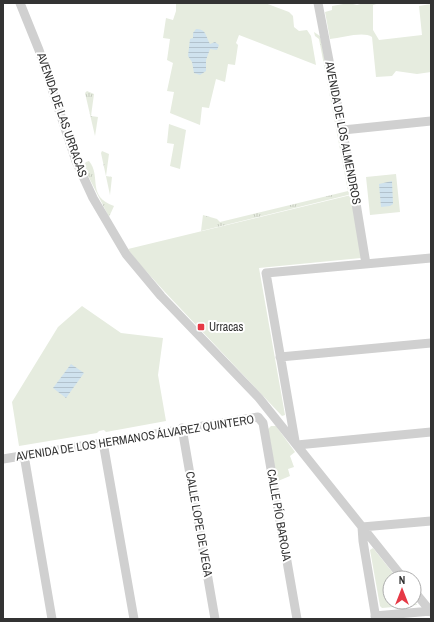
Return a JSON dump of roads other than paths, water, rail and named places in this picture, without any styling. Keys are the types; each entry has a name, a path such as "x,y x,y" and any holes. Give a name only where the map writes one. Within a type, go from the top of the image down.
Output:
{"street":[{"name":"AVENIDA DE LAS URRACAS","path":"20,3 39,50 76,160 93,198 126,254 157,291 214,350 275,418 397,570"},
{"name":"AVENIDA DE LOS ALMENDROS","path":"318,3 343,130 366,264"},
{"path":"343,130 431,121"},
{"path":"431,258 266,273 296,444 431,432"},
{"path":"280,356 431,343"},
{"name":"AVENIDA DE LOS HERMANOS ÁLVAREZ QUINTERO","path":"3,459 256,416 261,418 263,424"},
{"path":"263,424 275,418"},
{"name":"CALLE PÍO BAROJA","path":"263,424 297,619"},
{"name":"CALLE LOPE DE VEGA","path":"182,428 215,619"},
{"path":"103,442 134,619"},
{"path":"24,455 52,619"},
{"path":"431,521 362,527 376,617 431,611"},
{"path":"422,600 431,611"}],"water":[{"path":"196,29 204,31 210,44 215,42 219,45 217,50 210,49 206,60 206,71 200,75 194,73 192,62 188,56 190,39 193,38 193,33"},
{"path":"392,181 393,204 390,206 381,207 379,184"},
{"path":"71,364 84,373 66,398 53,388"}],"place":[{"name":"Urracas","path":"201,327"}]}
